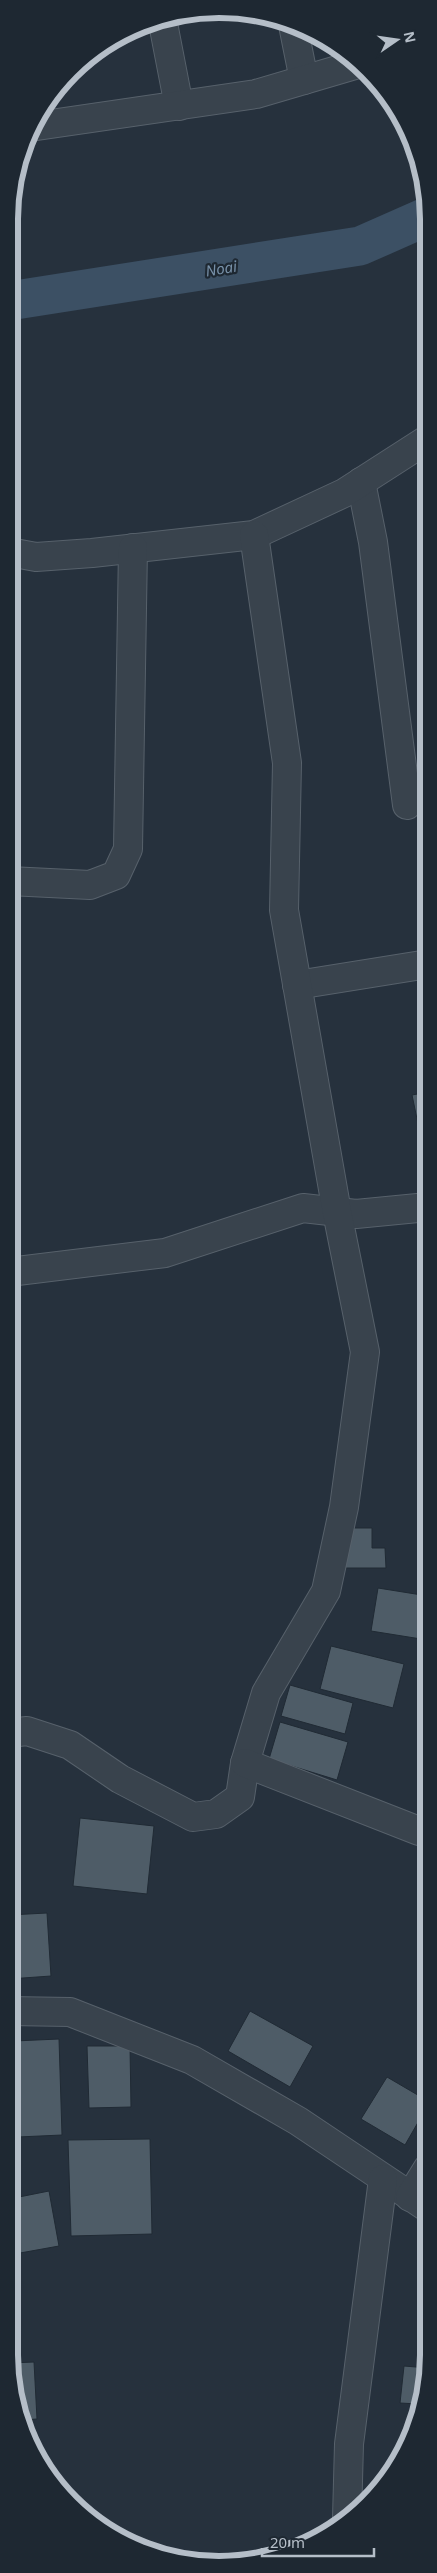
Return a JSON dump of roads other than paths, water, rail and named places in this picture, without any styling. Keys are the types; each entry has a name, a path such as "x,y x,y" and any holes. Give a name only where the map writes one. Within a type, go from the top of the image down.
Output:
{"street":[{"path":"163,25 179,106"},
{"path":"295,33 304,80"},
{"path":"40,126 256,94 350,66"},
{"path":"18,554 36,557 254,535 361,482 420,445"},
{"path":"361,482 372,542 407,805"},
{"path":"18,1732 27,1731 70,1744 120,1779 193,1817 216,1814 240,1797 245,1763 266,1693 326,1591 344,1507 365,1352 337,1212 284,910 287,763 254,535"},
{"path":"18,881 90,885 116,875 128,849 133,548"},
{"path":"297,985 420,965"},
{"path":"18,1271 164,1253 303,1208 356,1214 420,1208"},
{"path":"245,1763 420,1831"},
{"path":"18,2011 70,2012 192,2060 298,2121 419,2202"},
{"path":"347,2509 349,2444 383,2179"}],"waterway":[{"name":"Noai","path":"18,300 360,246 420,220"}]}
